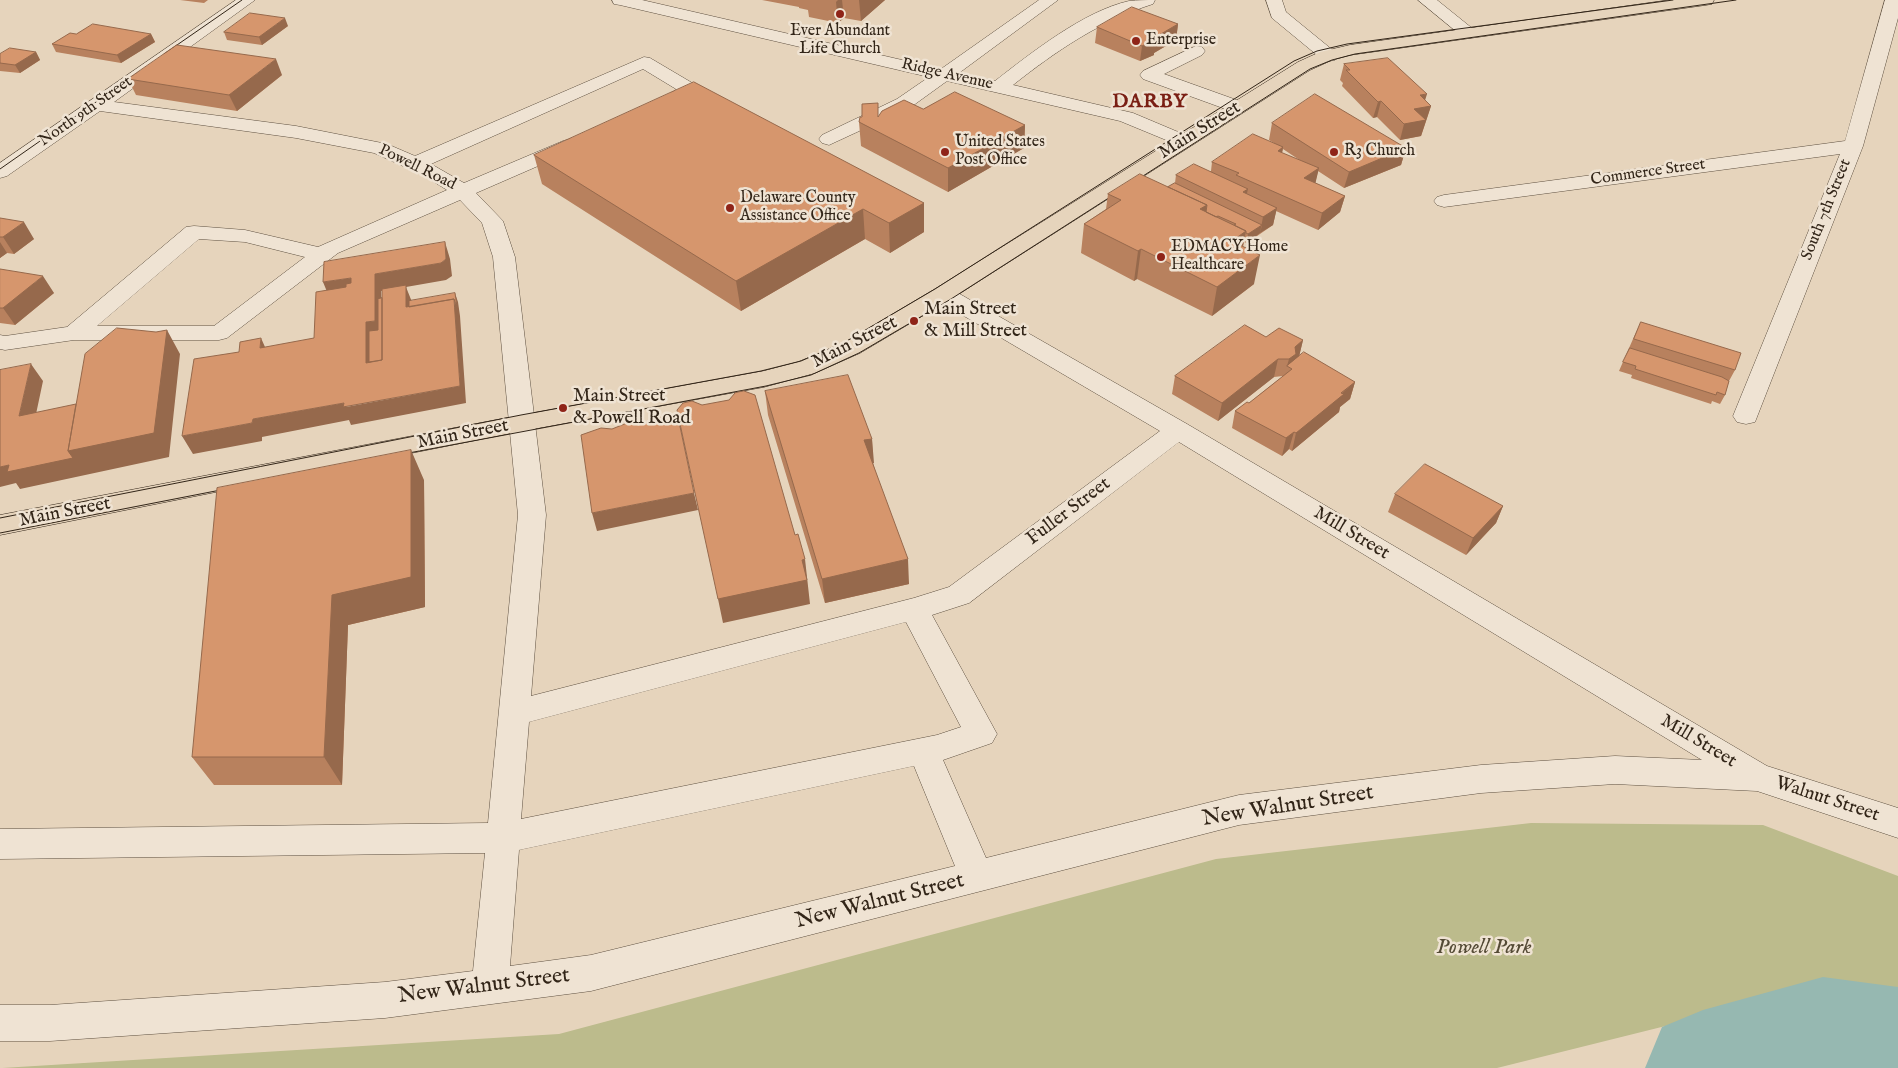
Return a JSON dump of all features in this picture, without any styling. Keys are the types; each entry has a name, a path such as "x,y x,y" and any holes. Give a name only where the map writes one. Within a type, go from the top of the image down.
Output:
{"main road":[{"name":"Main Street","path":"0,525 764,379 806,368 852,348 943,294 1304,66 1350,50 1706,0"}],"street":[{"name":"North 9th Street","path":"0,172 247,0"},
{"name":"Ridge Avenue","path":"620,0 1126,117 1183,141"},
{"path":"829,139 904,103 1050,0"},
{"path":"999,87 1032,61 1092,22 1147,0"},
{"path":"1274,0 1278,14 1329,56"},
{"path":"1426,0 1469,33"},
{"name":"South 7th Street","path":"1746,416 1852,146 1894,2 1893,0"},
{"path":"1196,51 1149,75 1238,107"},
{"path":"414,164 644,62 687,88 678,98 643,114"},
{"name":"Powell Road","path":"97,105 296,132 380,148 414,164 464,192 492,221 504,256 532,515 490,986"},
{"path":"0,342 5,343 74,333 219,332 330,248 589,137"},
{"name":"Commerce Street","path":"1444,201 1852,146"},
{"path":"74,333 194,232 245,236 321,254"},
{"name":"Mill Street","path":"943,294 1178,430 1757,777"},
{"name":"Fuller Street","path":"514,713 914,609 959,595 1178,430"},
{"path":"0,844 503,838 923,750 981,734 914,609"},
{"path":"923,750 977,877"},
{"name":"New Walnut Street","path":"0,1023 50,1023 375,1000 591,973 1239,810 1480,779 1615,770 1757,777"},
{"name":"Walnut Street","path":"1757,777 1898,822"}],"green space":[{"name":"Powell Park","path":"1531,823 1763,825 1898,876 1898,993 1806,991 1497,1068 2,1068 559,1034 1216,859"}],"building":[{"path":"1132,7 1178,24 1142,46 1097,27"},
{"path":"250,13 285,18 259,37 224,32"},
{"path":"93,24 151,34 117,55 52,44 70,33 76,34"},
{"path":"177,45 276,59 229,95 128,79"},
{"path":"10,48 36,52 15,65 0,63 0,54"},
{"path":"1388,58 1427,94 1420,95 1431,106 1414,109 1426,120 1404,124 1381,101 1378,102 1346,70 1350,70 1344,64"},
{"name":"Delaware County Assistance Office","path":"694,82 924,203 889,223 863,209 736,281 534,155"},
{"path":"955,92 1025,125 948,168 859,122 860,117 862,117 862,104 878,103 878,117 882,111 904,100 923,109"},
{"path":"1315,94 1406,148 1349,172 1272,123"},
{"path":"1253,134 1283,147 1278,151 1319,168 1304,178 1345,196 1322,213 1236,175 1239,173 1212,162"},
{"path":"1194,164 1248,189 1243,192 1277,208 1263,217 1176,175"},
{"path":"1140,174 1207,205 1200,209 1246,231 1232,241 1260,255 1217,287 1141,249 1138,251 1084,224 1121,200 1108,194"},
{"path":"1175,183 1262,225 1248,234 1234,225 1236,224 1206,212 1207,205 1168,187"},
{"path":"0,218 24,222 3,237 0,237"},
{"path":"445,242 446,259 441,263 375,274 375,321 366,322 366,363 382,360 382,289 406,285 406,307 454,299 460,386 343,407 344,403 253,419 252,423 182,436 194,359 239,352 240,342 261,338 260,348 314,338 316,292 346,287 346,284 351,283 351,278 323,282 324,262"},
{"path":"0,269 43,276 3,308 0,308"},
{"path":"455,293 457,307 454,299 409,307 409,301"},
{"path":"382,298 382,360 369,362 369,331 378,330 378,299"},
{"path":"1641,322 1741,353 1735,370 1634,339"},
{"path":"1245,325 1266,337 1279,328 1303,340 1295,347 1296,354 1289,359 1278,359 1222,403 1175,376"},
{"path":"117,328 156,332 167,330 154,433 68,451 85,354"},
{"path":"1630,348 1722,377 1729,381 1725,395 1717,392 1716,395 1635,369 1636,366 1623,362"},
{"path":"1304,352 1355,382 1341,393 1344,394 1296,433 1294,432 1286,438 1235,411 1247,402 1249,403 1292,369 1287,366"},
{"path":"31,364 19,416 76,404 68,451 73,458 7,472 9,465 0,467 0,370"},
{"path":"848,375 872,439 864,440 908,559 822,579 765,391"},
{"path":"744,391 755,395 795,535 798,534 805,559 802,560 807,580 718,599 677,410 683,403 692,401 702,405 729,400 735,393"},
{"path":"664,416 678,417 694,493 592,513 581,435 601,428 612,429 632,421 645,423"},
{"path":"411,450 411,577 332,595 324,757 192,757 217,488"},
{"path":"1425,464 1503,506 1473,538 1395,494"}],"waterway":[{"path":"1703,1068 1823,1034 1898,1044"}],"tram line":[{"path":"164,54 242,0"},
{"path":"0,518 521,415 761,371 801,361 845,342 935,289 1294,61 1317,51 1347,44 1673,0"},
{"path":"398,455 766,386 811,375 859,353 951,299 1310,69 1332,60 1355,54 1736,0"},
{"path":"0,169 139,72"},
{"path":"0,533 231,488"}],"place":[{"name":"Ever Abundant Life Church","path":"840,14"},
{"name":"Enterprise","path":"1136,41"},
{"name":"United States Post Office","path":"945,152"},
{"name":"R3 Church","path":"1334,152"},
{"name":"Delaware County Assistance Office","path":"730,208"},
{"name":"EDMACY Home Healthcare","path":"1161,257"},
{"name":"Main Street & Mill Street","path":"914,321"},
{"name":"Main Street & Powell Road","path":"563,408"}],"district":[{"name":"DARBY","path":"1150,103"}]}
